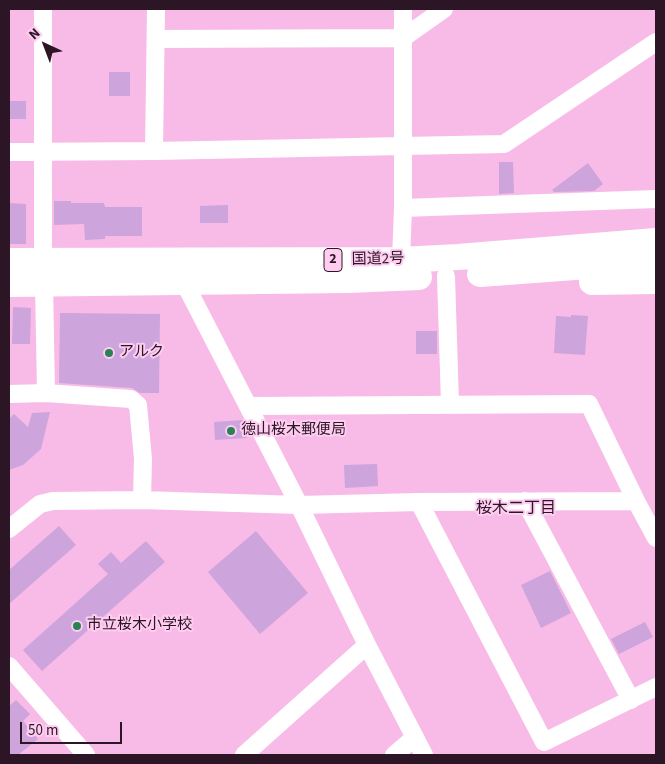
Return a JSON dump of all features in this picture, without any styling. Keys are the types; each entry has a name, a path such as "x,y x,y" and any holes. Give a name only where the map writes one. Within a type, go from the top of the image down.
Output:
{"highway":[{"name":"2","path":"457,269 656,206"},
{"name":"国道2号","path":"9,261 44,272 184,282 348,280 457,269 656,241"},
{"name":"国道2号","path":"9,284 44,272 401,260 457,269 656,261"},
{"name":"2","path":"457,269 500,283 656,281"}],"street":[{"path":"43,9 42,151 46,393"},
{"path":"154,151 156,9"},
{"path":"401,260 404,38 402,9"},
{"path":"156,39 404,38 444,9"},
{"path":"9,152 504,144 656,42"},
{"path":"403,208 656,206"},
{"path":"450,404 457,269"},
{"path":"184,282 299,505 366,645 424,755"},
{"path":"9,394 46,393 131,398 138,405 143,459 142,500"},
{"path":"248,406 589,404 636,502 656,538"},
{"path":"9,529 40,504 53,501 142,500 299,505 525,501 636,502"},
{"path":"525,501 631,700"},
{"path":"419,502 544,742 656,687"},
{"path":"244,755 366,645"},
{"path":"9,666 86,755"},
{"path":"394,755 415,737"}],"building":[{"path":"109,72 130,72 130,96 109,96"},
{"path":"9,101 26,101 26,119 9,119"},
{"path":"499,162 513,162 514,193 499,194"},
{"path":"588,163 603,184 594,191 554,192 552,190"},
{"path":"54,201 104,203 105,207 142,207 142,236 105,236 105,239 85,240 84,224 54,225"},
{"path":"9,203 26,204 26,244 9,244"},
{"path":"228,205 228,223 200,223 200,206"},
{"path":"13,307 31,308 30,344 12,344"},
{"name":"アルク","path":"60,313 160,314 159,393 140,393 132,388 59,383"},
{"path":"571,315 588,316 585,355 554,353 556,316 571,317"},
{"path":"416,331 437,331 437,354 416,354"},
{"path":"50,412 41,449 23,465 9,470 9,419 14,414 28,427 32,413"},
{"path":"243,420 246,426 247,438 215,440 214,422"},
{"path":"377,464 378,486 345,488 344,465"},
{"path":"59,526 76,545 9,604 9,570"},
{"path":"256,531 308,593 260,634 208,572"},
{"path":"146,541 165,562 42,671 23,650 108,574 98,564 111,552 121,563"},
{"path":"550,571 571,613 541,628 521,585"},
{"path":"645,622 653,637 619,654 611,639"},
{"path":"16,700 30,714 23,721 38,739 18,755 9,755 9,706"}],"place":[{"name":"アルク","path":"109,353"},
{"name":"徳山桜木郵便局","path":"231,431"},
{"name":"市立桜木小学校","path":"77,626"}],"district":[{"name":"桜木二丁目","path":"516,509"}]}
